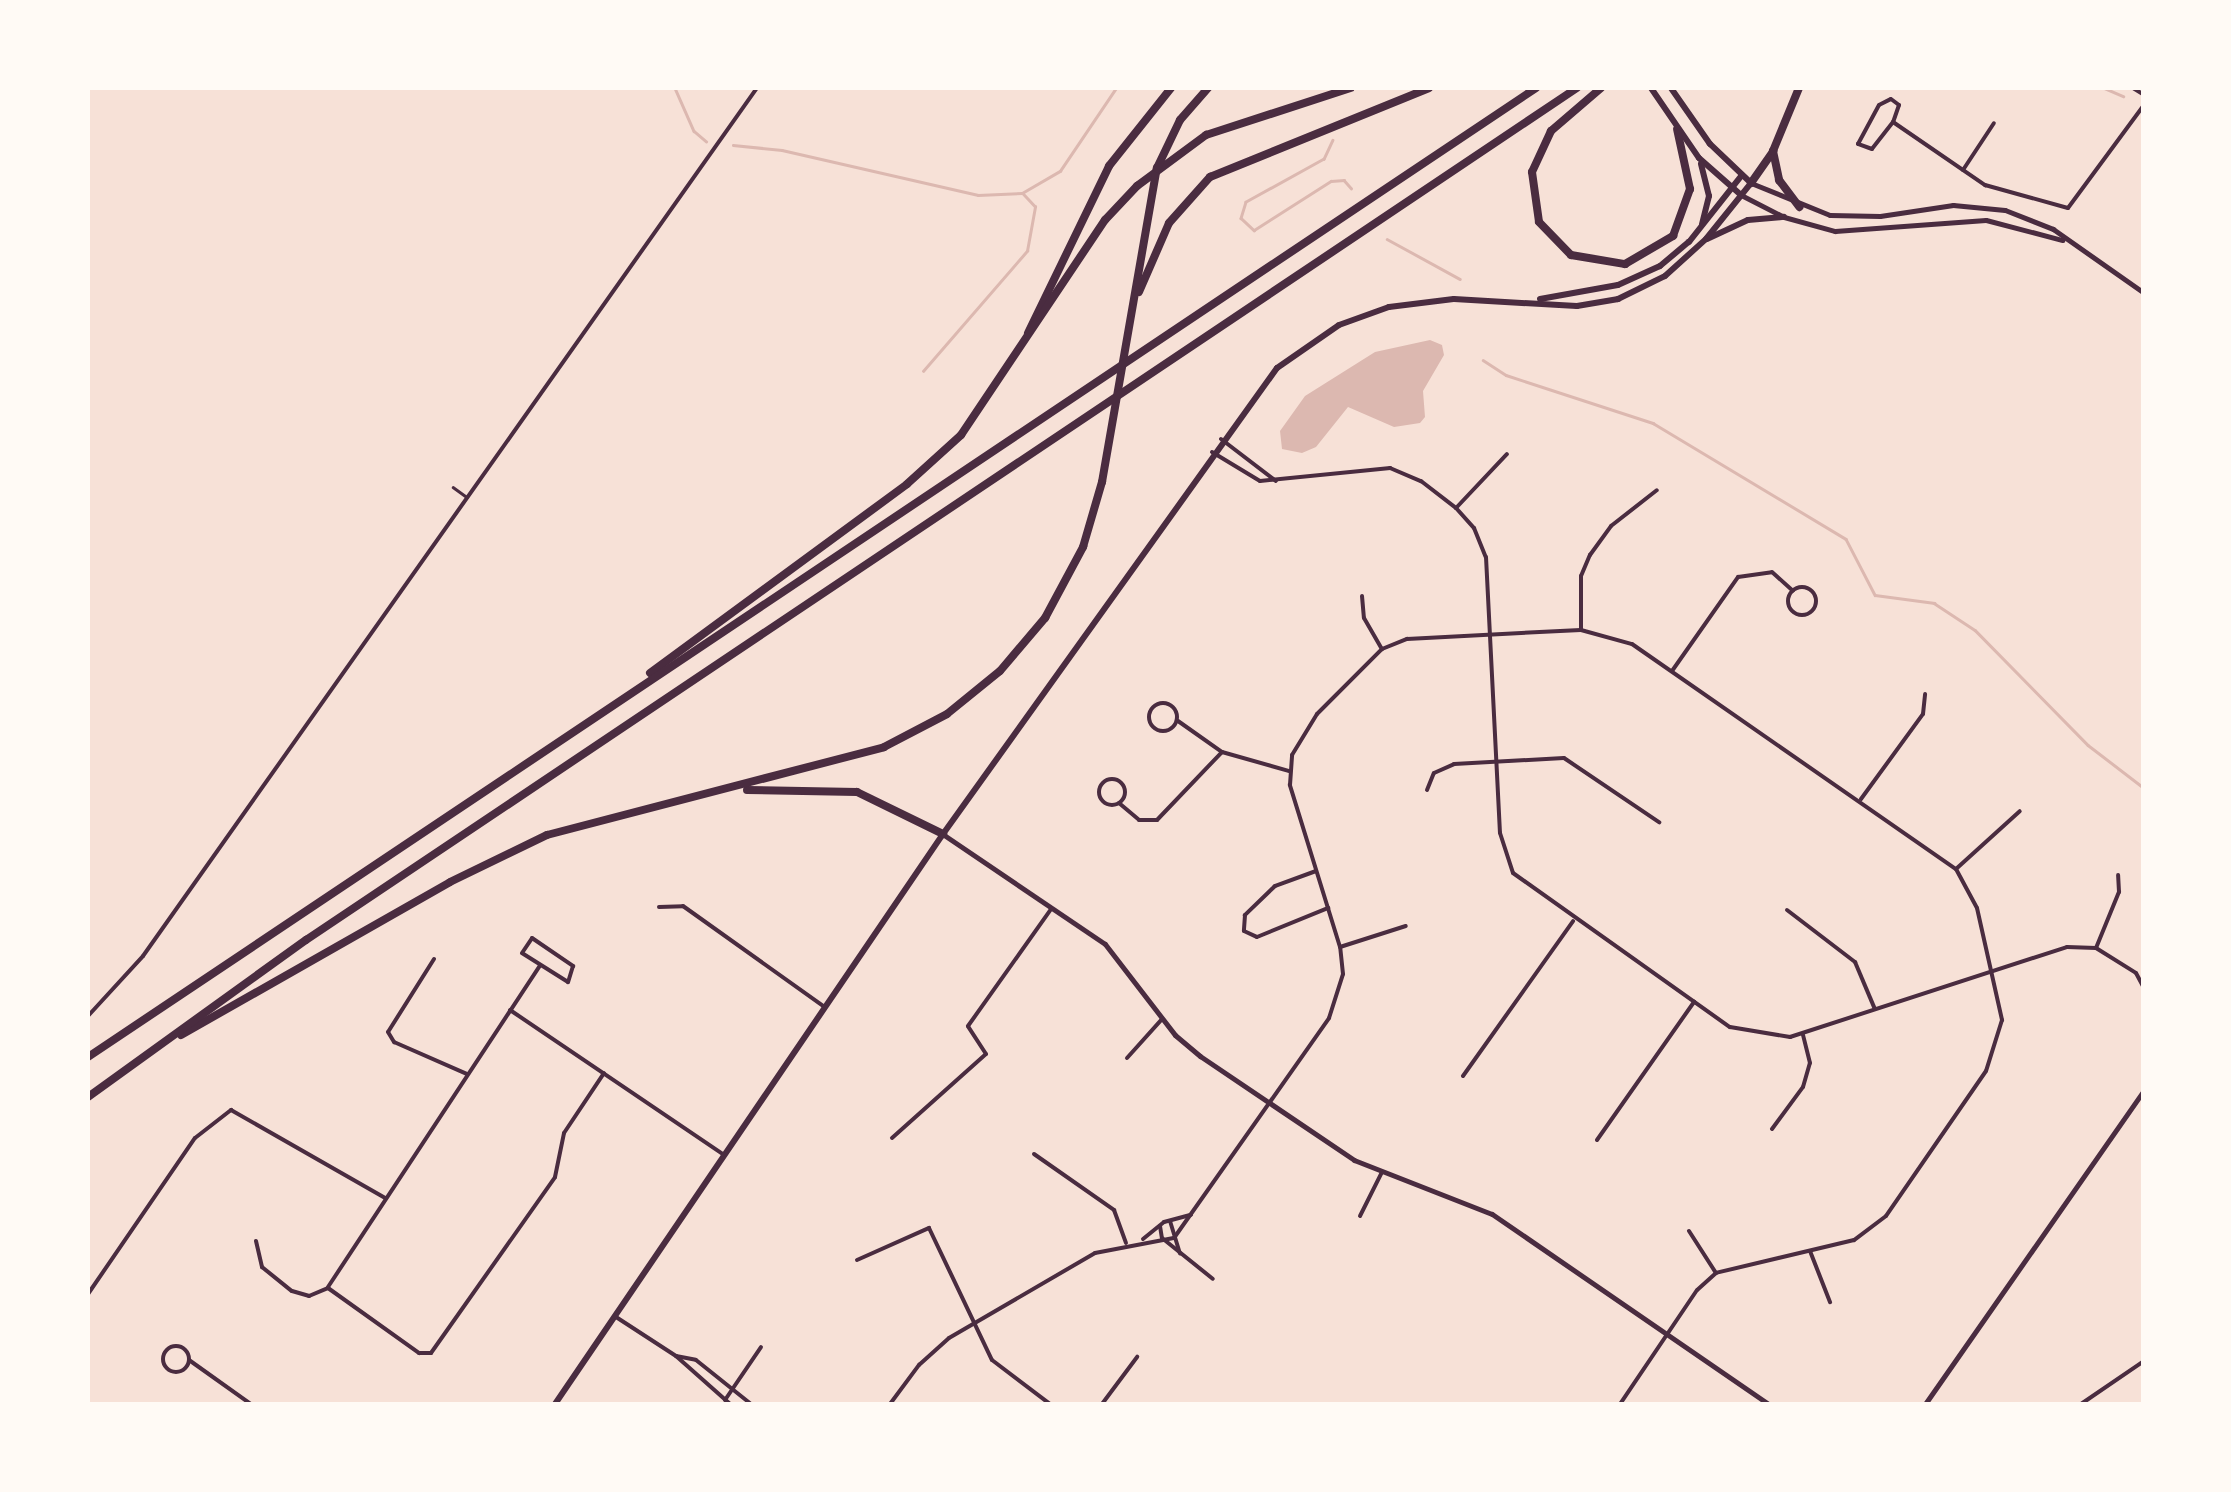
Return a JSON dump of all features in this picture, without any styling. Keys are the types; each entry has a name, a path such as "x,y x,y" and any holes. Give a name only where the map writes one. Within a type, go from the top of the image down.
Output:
{"highway":[{"path":"1019,354 1109,166 1170,88"},
{"path":"146,1054 450,882 547,836 733,791 884,746 973,695 1021,648 1057,599 1083,547 1102,482 1149,205 1180,120 1208,88"},
{"path":"590,718 907,484 977,418 1105,220 1170,159 1256,114 1350,88"},
{"path":"1132,316 1155,247 1184,202 1210,177 1246,157 1429,88"},
{"path":"88,1057 1536,88"},
{"path":"88,1096 306,940 1577,88"},
{"path":"1602,88 1551,131 1532,172 1536,215 1571,255 1625,264 1673,236 1690,184 1677,129"},
{"path":"1751,183 1773,152 1799,88"},
{"path":"1773,152 1779,180 1799,207"},
{"path":"733,791 857,792 943,834"}],"main road":[{"path":"1651,88 1699,158 1741,195"},
{"path":"555,1404 943,834 1221,438 1277,368 1339,325 1436,300 1537,300 1565,306 1618,298 1665,276 1706,239 1751,183 1671,88"},
{"path":"1699,158 1709,191 1699,230"},
{"path":"1537,300 1640,277 1699,230 1742,176"},
{"path":"1706,239 1748,220 1784,218"}],"street":[{"path":"88,1016 143,956 757,88"},
{"path":"2133,88 2144,94"},
{"path":"1891,99 1898,104 1893,122 1872,149 1858,144 1879,104 1891,99"},
{"path":"1893,122 1985,185 2068,208 2144,105"},
{"path":"1963,170 1994,124"},
{"path":"1751,183 1799,207 1870,216 1986,206 2026,216 2144,293"},
{"path":"1741,195 1784,218 1866,232 1998,221 2068,242"},
{"path":"1221,438 1276,480"},
{"path":"1212,452 1260,482 1390,468 1421,481 1456,508 1474,528 1486,557 1500,833 1513,873 1694,1002 1757,1036 1803,1034 2036,952 2096,948 2136,973 2144,988"},
{"path":"1456,508 1507,454"},
{"path":"1581,630 1581,576 1590,554 1611,526 1657,490"},
{"path":"1672,670 1738,577 1772,572 1793,590 1814,594 1812,611 1791,611 1793,590"},
{"path":"1362,596 1364,618 1382,649"},
{"path":"890,1404 930,1353 974,1324 1095,1253 1142,1240 1164,1240 1178,1233 1339,998 1340,947 1294,809 1289,771 1309,724 1382,649 1407,639 1581,630 1622,638 1956,869 1976,908 2001,1034 1979,1081 1886,1216 1854,1240 1716,1273 1666,1334 1620,1404"},
{"path":"1860,800 1923,714 1925,694"},
{"path":"1178,721 1169,730 1157,730 1150,711 1166,703 1178,721 1222,752 1289,771"},
{"path":"1120,803 1122,784 1102,783 1103,802 1120,803 1138,820 1156,820 1222,752"},
{"path":"1427,790 1434,773 1454,764 1564,758 1659,822"},
{"path":"1956,869 2020,810"},
{"path":"943,834 1119,956 1162,1019 1186,1046 1270,1104 1382,1172 1492,1214 1768,1404"},
{"path":"1316,870 1275,886 1245,915 1244,931 1258,937 1328,908"},
{"path":"2096,948 2119,892 2118,875"},
{"path":"659,907 683,906 824,1006"},
{"path":"892,1138 986,1054 968,1026 1052,907"},
{"path":"1787,910 1855,962 1874,1008"},
{"path":"1463,1076 1574,920"},
{"path":"1340,947 1406,926"},
{"path":"526,938 574,973 563,983 540,966 520,951 526,938"},
{"path":"434,958 388,1032 394,1042 468,1074"},
{"path":"256,1241 262,1267 292,1291 309,1296 328,1288 540,966"},
{"path":"2136,973 2144,972"},
{"path":"1596,1140 1694,1002"},
{"path":"510,1010 724,1154"},
{"path":"1127,1058 1162,1019"},
{"path":"1772,1129 1803,1088 1810,1064 1803,1034"},
{"path":"328,1288 419,1353 430,1353 555,1177 564,1133 604,1073"},
{"path":"1926,1404 2144,1090"},
{"path":"88,1294 195,1138 231,1110 385,1198"},
{"path":"1034,1154 1114,1210 1126,1244"},
{"path":"1360,1216 1382,1172"},
{"path":"1142,1240 1170,1221 1191,1216"},
{"path":"1170,1221 1178,1233 1180,1253"},
{"path":"1160,1226 1164,1240 1213,1279"},
{"path":"857,1260 929,1228 974,1324 1005,1373 1050,1404"},
{"path":"1689,1230 1716,1273"},
{"path":"1810,1252 1830,1302"},
{"path":"616,1318 676,1356 696,1360 750,1404"},
{"path":"189,1360 177,1373 162,1364 175,1344 189,1360 251,1404"},
{"path":"725,1400 762,1347"},
{"path":"676,1356 687,1372 730,1404"},
{"path":"1102,1404 1137,1357"},
{"path":"2080,1404 2144,1362"}],"lane":[{"path":"453,487 467,497"}],"shaded area":[{"path":"1430,340 1442,345 1444,355 1423,391 1425,417 1420,423 1394,427 1348,407 1316,447 1302,453 1282,449 1280,431 1305,396 1375,352"}],"waterway":[{"path":"675,88 694,131 706,141"},
{"path":"733,145 782,150 978,195 1022,193 1060,171 1116,88"},
{"path":"2104,88 2123,96"},
{"path":"1333,140 1324,159 1246,202 1241,218 1254,230 1331,181 1344,180 1351,188"},
{"path":"923,371 1027,251 1035,207 1023,194"},
{"path":"1387,239 1460,279"},
{"path":"1483,360 1506,375 1653,423 1846,539 1875,595 1934,603 1975,630 2088,745 2144,788"}]}
